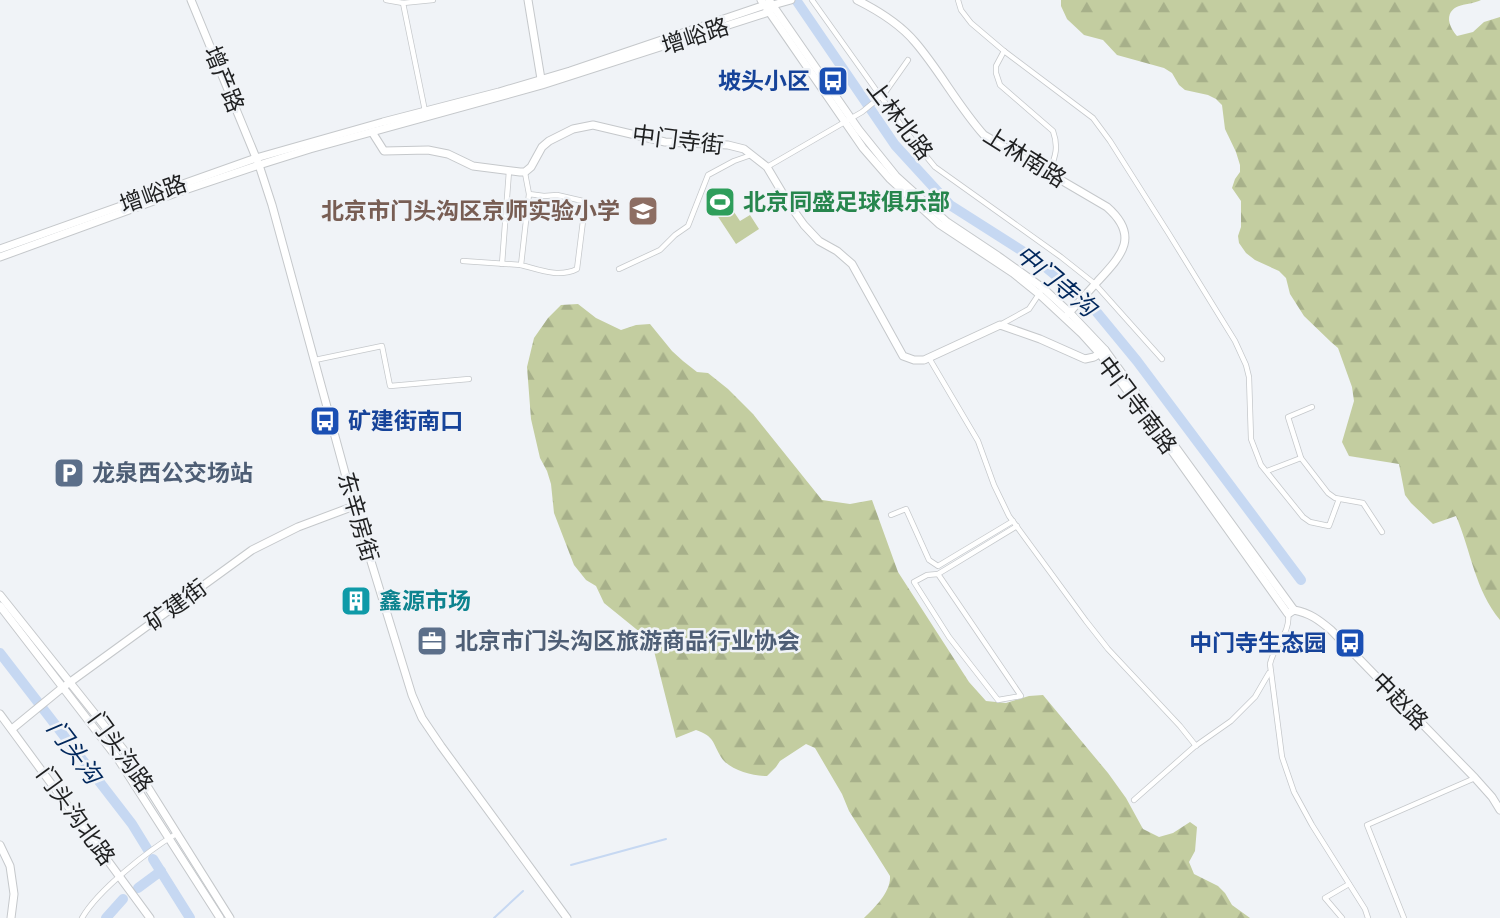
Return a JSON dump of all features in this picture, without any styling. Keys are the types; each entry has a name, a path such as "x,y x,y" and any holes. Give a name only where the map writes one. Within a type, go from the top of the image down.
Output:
{"street":[{"name":"增产路","path":"191,0 257,161"},
{"path":"386,0 403,3 433,0"},
{"path":"528,0 541,79"},
{"name":"上林北路","path":"812,0 906,132 935,167 1095,284 1162,359"},
{"name":"上林南路","path":"857,0 872,7 914,39 984,135 1107,206 1121,222 1125,234 1120,256 1070,311"},
{"path":"958,0 961,10 971,23 1093,118 1110,141 1235,341 1249,377 1251,439 1261,465 1310,523 1329,526 1339,499"},
{"path":"767,5 788,1"},
{"path":"403,3 425,111"},
{"name":"增峪路","path":"0,249 257,161 541,79 767,5"},
{"name":"增峪路","path":"0,257 257,161 542,85 767,5"},
{"name":"中门寺南路","path":"767,5 848,121 896,176 957,229 998,256 1070,311 1291,612"},
{"path":"1004,51 996,65 1000,85 1053,131 1057,141 1057,154 1049,173"},
{"path":"767,167 862,112 882,96 908,60"},
{"name":"中门寺街","path":"525,172 549,141 573,129 593,125 665,142 728,145 744,149 767,167 789,204 819,241 852,264 903,356 914,360 929,357"},
{"path":"372,132 384,151 428,150 448,154 473,166 525,172 529,194 521,265"},
{"path":"619,269 660,250 688,226 708,175 752,154"},
{"name":"东辛房街","path":"257,161 283,241 354,506 412,695 422,718 441,746 567,918"},
{"path":"502,264 509,171"},
{"path":"463,261 521,265 558,274 577,269 585,205 583,201 557,195 529,194"},
{"path":"1041,291 1029,309 929,357 978,441 994,485 1013,521 1108,649 1196,746"},
{"path":"1000,325 1040,338 1085,359 1102,352"},
{"path":"315,360 382,346 390,386 469,379"},
{"path":"1311,407 1288,417 1301,458 1328,493 1339,499 1363,503 1382,532"},
{"path":"1266,471 1301,458"},
{"name":"矿建街","path":"12,729 60,690 252,550 298,527 354,506"},
{"path":"891,515 906,509 929,560 938,566 1013,521"},
{"path":"938,574 1021,696 998,700 949,637 914,582 927,575 938,574 1017,526"},
{"name":"门头沟路","path":"0,595 127,754 230,918"},
{"name":"门头沟路","path":"0,606 60,690 118,759 220,918"},
{"path":"1291,612 1290,624 1271,657 1270,673 1282,757 1294,792 1368,918"},
{"name":"中赵路","path":"1291,612 1308,613 1317,617 1331,630 1475,778 1500,810"},
{"path":"1134,800 1196,746 1231,722 1255,697 1270,673"},
{"name":"门头沟北路","path":"0,714 150,918"},
{"path":"1404,918 1367,825 1475,778"},
{"path":"82,918 120,876 176,834"},
{"path":"0,845 10,866 14,894 11,918"},
{"path":"1342,918 1325,898 1349,884"}],"green space":[{"path":"1061,0 1481,0 1452,10 1449,20 1457,36 1473,32 1484,22 1500,17 1500,620 1479,583 1456,516 1433,524 1405,495 1399,464 1349,456 1342,442 1354,401 1352,387 1338,348 1304,316 1290,294 1286,278 1279,271 1255,260 1239,243 1241,201 1232,188 1240,172 1240,165 1225,129 1222,105 1208,95 1185,90 1172,73 1164,68 1117,55 1103,40 1084,35 1067,19"},
{"path":"720,187 740,221 750,215 759,229 736,244 705,197"},
{"path":"578,304 596,318 621,330 650,324 683,361 697,372 708,373 753,414 822,500 850,504 872,500 898,572 969,682 986,701 1006,703 1043,695 1108,773 1143,829 1159,837 1173,833 1190,822 1197,827 1195,851 1189,862 1194,874 1218,886 1232,905 1250,918 864,918 885,893 890,876 849,811 815,748 806,744 780,761 767,776 761,776 729,765 721,757 712,740 696,730 676,738 653,647 641,633 604,603 596,586 586,580 574,565 554,513 551,484 540,458 531,419 527,367 534,338 548,318 561,305"}],"waterway":[{"name":"中门寺沟","path":"796,0 895,145 950,205 1038,261 1090,304 1137,361 1301,580"},
{"name":"门头沟","path":"0,653 132,824 148,850"},
{"path":"571,865 666,839"},
{"name":"门头沟","path":"153,859 190,918"},
{"path":"138,888 161,871"},
{"path":"494,918 523,891"},
{"path":"106,918 123,899"}],"place":[{"name":"坡头小区","path":"833,81"},
{"name":"北京同盛足球俱乐部","path":"720,202"},
{"name":"北京市门头沟区京师实验小学","path":"643,211"},
{"name":"矿建街南口","path":"325,421"},
{"name":"龙泉西公交场站","path":"69,473"},
{"name":"鑫源市场","path":"356,601"},
{"name":"北京市门头沟区旅游商品行业协会","path":"432,641"},
{"name":"中门寺生态园","path":"1350,643"}]}
